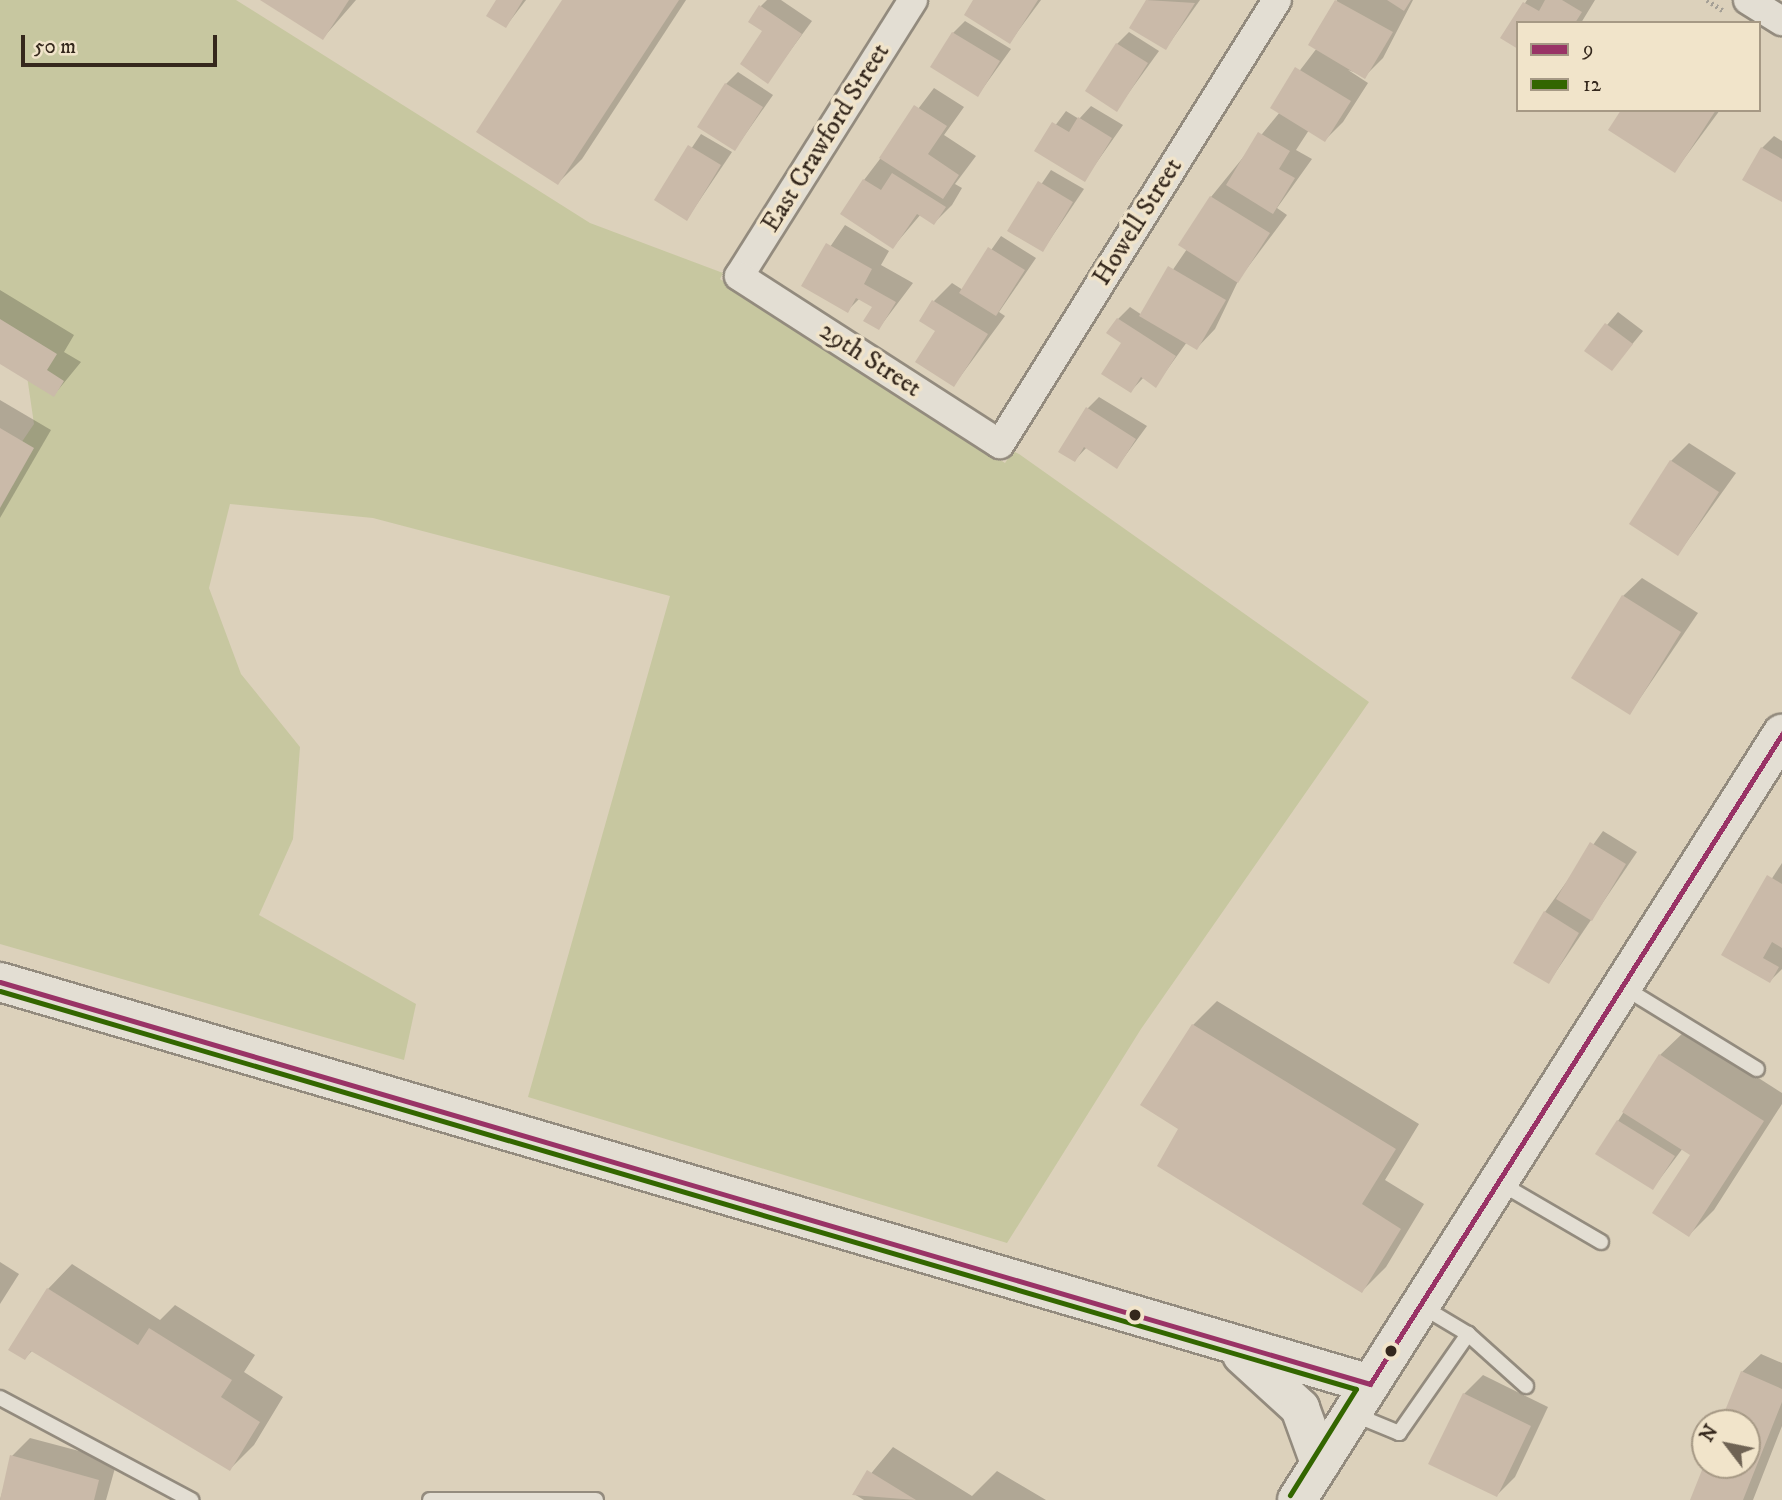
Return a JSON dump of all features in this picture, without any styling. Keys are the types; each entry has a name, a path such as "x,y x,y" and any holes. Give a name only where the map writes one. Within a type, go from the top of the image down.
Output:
{"street":[{"name":"East Crawford Street","path":"739,276 913,0"},
{"name":"Howell Street","path":"1000,443 1277,0"},
{"path":"1748,0 1782,21"},
{"name":"29th Street","path":"739,276 1000,443"},
{"path":"1297,1500 1782,734"},
{"path":"0,982 1223,1341 1360,1399"},
{"path":"1223,1341 1300,1408 1321,1463"}],"lane":[{"path":"1622,986 1757,1069"},
{"path":"1498,1182 1601,1242"},
{"path":"1420,1306 1468,1335 1526,1385"},
{"path":"1360,1399 1399,1433 1468,1335"},
{"path":"0,1398 191,1500"},
{"path":"430,1500 596,1500"}],"green space":[{"path":"0,0 236,0 590,223 723,273 720,279 1005,463 1013,451 1019,454 1369,702 1141,1029 1007,1243 528,1097 670,596 373,518 230,504 209,588 241,674 300,747 293,839 259,915 416,1004 404,1060 0,944 0,474 34,424 27,376 0,357"}],"building":[{"path":"260,0 349,0 323,40"},
{"path":"496,0 523,0 506,28 486,16"},
{"path":"562,0 679,0 558,185 476,132"},
{"path":"973,0 1038,0 1010,44 964,15"},
{"path":"1146,0 1195,3 1166,50 1129,28"},
{"path":"1335,0 1393,32 1365,79 1308,45"},
{"path":"1387,0 1411,0 1404,11"},
{"path":"1545,0 1562,0 1582,12 1576,21 1516,21 1516,48 1500,38 1523,2 1539,11"},
{"path":"759,5 802,34 768,84 740,64 762,31 748,22"},
{"path":"952,32 1000,61 978,97 930,67"},
{"path":"1116,43 1148,63 1117,112 1085,91"},
{"path":"1295,67 1351,101 1325,142 1270,108"},
{"path":"725,83 763,107 735,151 697,127"},
{"path":"914,105 947,126 928,154 959,175 943,199 879,158"},
{"path":"1620,112 1715,112 1675,173 1608,130"},
{"path":"1078,117 1112,138 1085,182 1034,151 1052,122 1069,132"},
{"path":"1258,132 1290,151 1279,169 1295,178 1273,214 1226,185"},
{"path":"688,145 721,165 687,221 654,200"},
{"path":"1761,147 1782,159 1782,202 1742,180"},
{"path":"892,173 946,207 934,225 917,214 893,249 840,214 863,179 881,190"},
{"path":"1038,181 1073,202 1043,252 1007,231"},
{"path":"1210,196 1270,233 1238,283 1178,245"},
{"path":"826,243 872,269 864,284 896,302 879,330 863,321 872,307 856,298 848,313 801,286"},
{"path":"988,247 1025,270 996,316 959,293"},
{"path":"1168,266 1226,300 1197,350 1139,316"},
{"path":"932,300 988,334 954,387 915,362 935,331 919,321"},
{"path":"1117,318 1176,356 1156,388 1141,377 1131,393 1101,374 1121,343 1106,333"},
{"path":"0,319 57,354 47,370 64,381 54,397 0,364"},
{"path":"1605,323 1633,344 1612,371 1584,351"},
{"path":"1086,407 1136,439 1117,469 1084,447 1075,462 1058,452"},
{"path":"0,428 34,448 0,508"},
{"path":"1670,460 1719,492 1678,556 1629,524"},
{"path":"1622,595 1681,632 1630,715 1571,678"},
{"path":"1590,842 1626,864 1592,921 1556,899"},
{"path":"1767,875 1782,884 1782,948 1772,942 1763,958 1779,967 1770,983 1721,955"},
{"path":"1544,911 1579,933 1549,984 1513,963"},
{"path":"1192,1024 1396,1149 1362,1204 1401,1229 1362,1293 1157,1166 1178,1129 1140,1105"},
{"path":"1659,1054 1764,1121 1689,1237 1652,1213 1690,1155 1622,1112"},
{"path":"1617,1120 1675,1156 1653,1190 1595,1154"},
{"path":"47,1288 138,1345 149,1328 232,1380 221,1397 260,1422 230,1471 31,1351 25,1360 8,1350"},
{"path":"1741,1371 1782,1389 1782,1402 1761,1455 1761,1409 1726,1409"},
{"path":"1463,1393 1531,1426 1497,1497 1428,1464"},
{"path":"10,1455 99,1480 94,1500 0,1500"},
{"path":"867,1470 916,1500 852,1495"},
{"path":"1698,1479 1751,1479 1743,1500 1690,1500"}],"transit line":[{"name":"9","path":"0,982 1370,1384 1782,734"},
{"name":"12","path":"0,991 1356,1389 1290,1495"}]}
